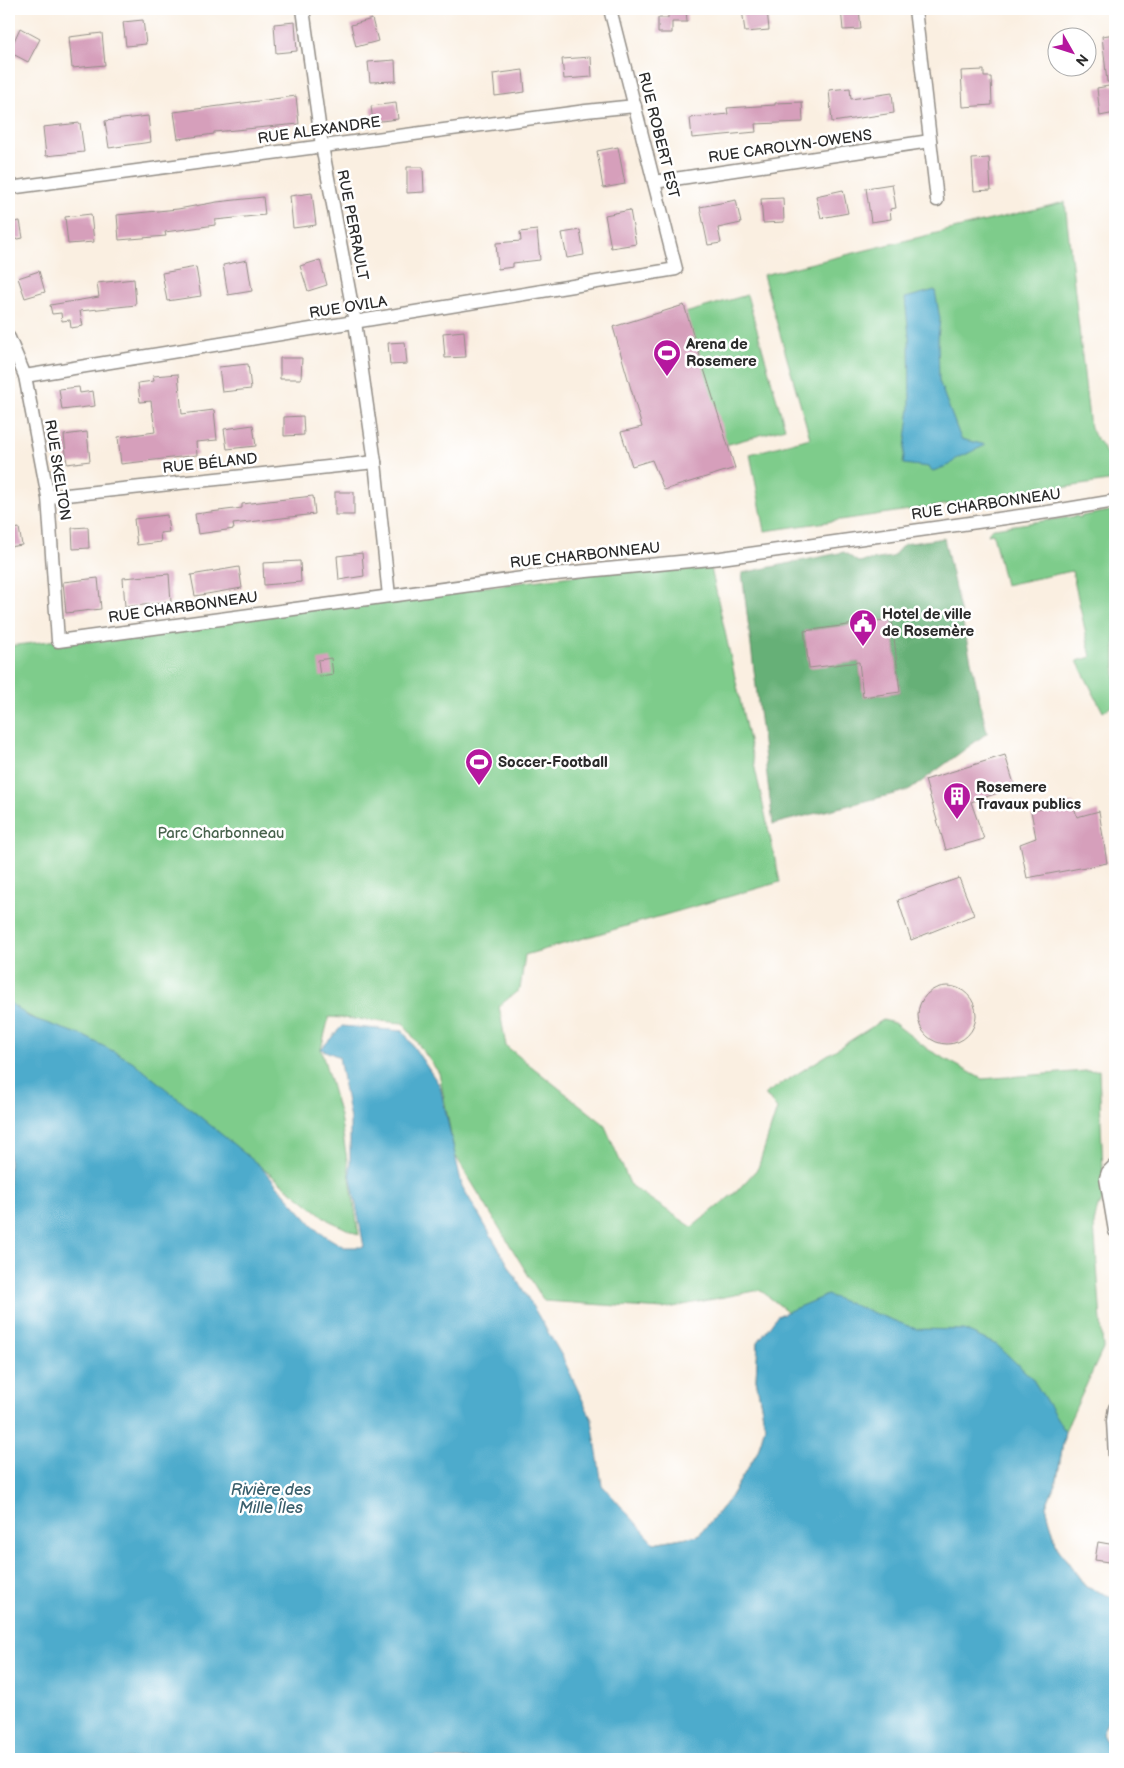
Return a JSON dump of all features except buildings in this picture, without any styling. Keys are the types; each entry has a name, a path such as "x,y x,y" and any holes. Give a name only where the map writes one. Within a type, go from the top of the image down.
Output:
{"street":[{"name":"RUE PERRAULT","path":"303,9 322,146 355,322 375,462 389,596"},
{"name":"RUE ROBERT EST","path":"610,9 676,269"},
{"path":"915,9 937,200"},
{"name":"RUE ALEXANDRE","path":"9,188 635,106"},
{"name":"RUE CAROLYN-OWENS","path":"654,182 930,142"},
{"name":"RUE OVILA","path":"25,376 676,269"},
{"name":"RUE SKELTON","path":"9,338 25,376 48,497 58,641"},
{"name":"RUE BÉLAND","path":"48,497 375,462"},
{"name":"RUE CHARBONNEAU","path":"58,641 545,575 721,558 1115,501"},
{"path":"1111,1168 1107,1184 1115,1232"},
{"path":"1115,1408 1113,1421 1115,1456"}],"green space":[{"path":"1065,202 1090,428 1115,467 1115,480 765,531 750,454 810,438 763,275"},
{"path":"747,295 785,428 715,448 678,315"},
{"path":"1115,510 1115,704 1103,712 1077,661 1091,657 1072,571 1005,585 993,534 988,535 991,529 994,528 1077,516 1080,518 1082,516"},
{"path":"944,538 987,733 910,790 773,824 742,573 844,552 858,562 892,557 904,544","holes":["892,619 900,692 863,697 859,662 809,667 804,631"]},
{"name":"Parc Charbonneau","path":"709,559 780,882 525,955 520,989 499,1006 506,1046 604,1124 631,1186 692,1227 737,1191 758,1168 777,1109 765,1094 883,1020 894,1023 929,1050 982,1079 1099,1070 1104,1199 1098,1206 1094,1224 1103,1349 1065,1431 1057,1479 1046,1506 1057,1547 1086,1587 1115,1598 1115,1704 1102,1733 1115,1759 654,1543 699,1535 729,1499 758,1451 765,1426 756,1379 758,1342 787,1311 760,1290 663,1309 544,1301 455,1155 439,1073 403,1023 329,1017 321,1049 340,1116 359,1235 328,1220 161,1088 9,1005 9,646"}],"water":[{"path":"935,290 940,319 938,338 939,381 961,439 986,445 956,459 950,465 933,471 928,467 903,464 910,407 909,336 905,298"},
{"name":"Rivière des Mille Îles","path":"9,1002 29,1017 84,1036 132,1061 260,1166 319,1232 344,1247 364,1247 350,1173 350,1120 339,1057 321,1049 342,1026 403,1031 440,1086 462,1186 562,1356 592,1420 602,1485 654,1543 699,1535 729,1499 758,1451 765,1426 756,1379 758,1342 777,1316 827,1295 916,1329 964,1330 997,1345 1032,1378 1065,1431 1057,1479 1046,1506 1057,1547 1086,1587 1115,1598 1115,1704 1102,1733 1115,1759 9,1759"}],"place":[{"name":"Arena de Rosemere","path":"667,377"},
{"name":"Hotel de ville de Rosemère","path":"863,647"},
{"name":"Soccer-Football","path":"479,786"},
{"name":"Rosemere Travaux publics","path":"957,820"}]}
